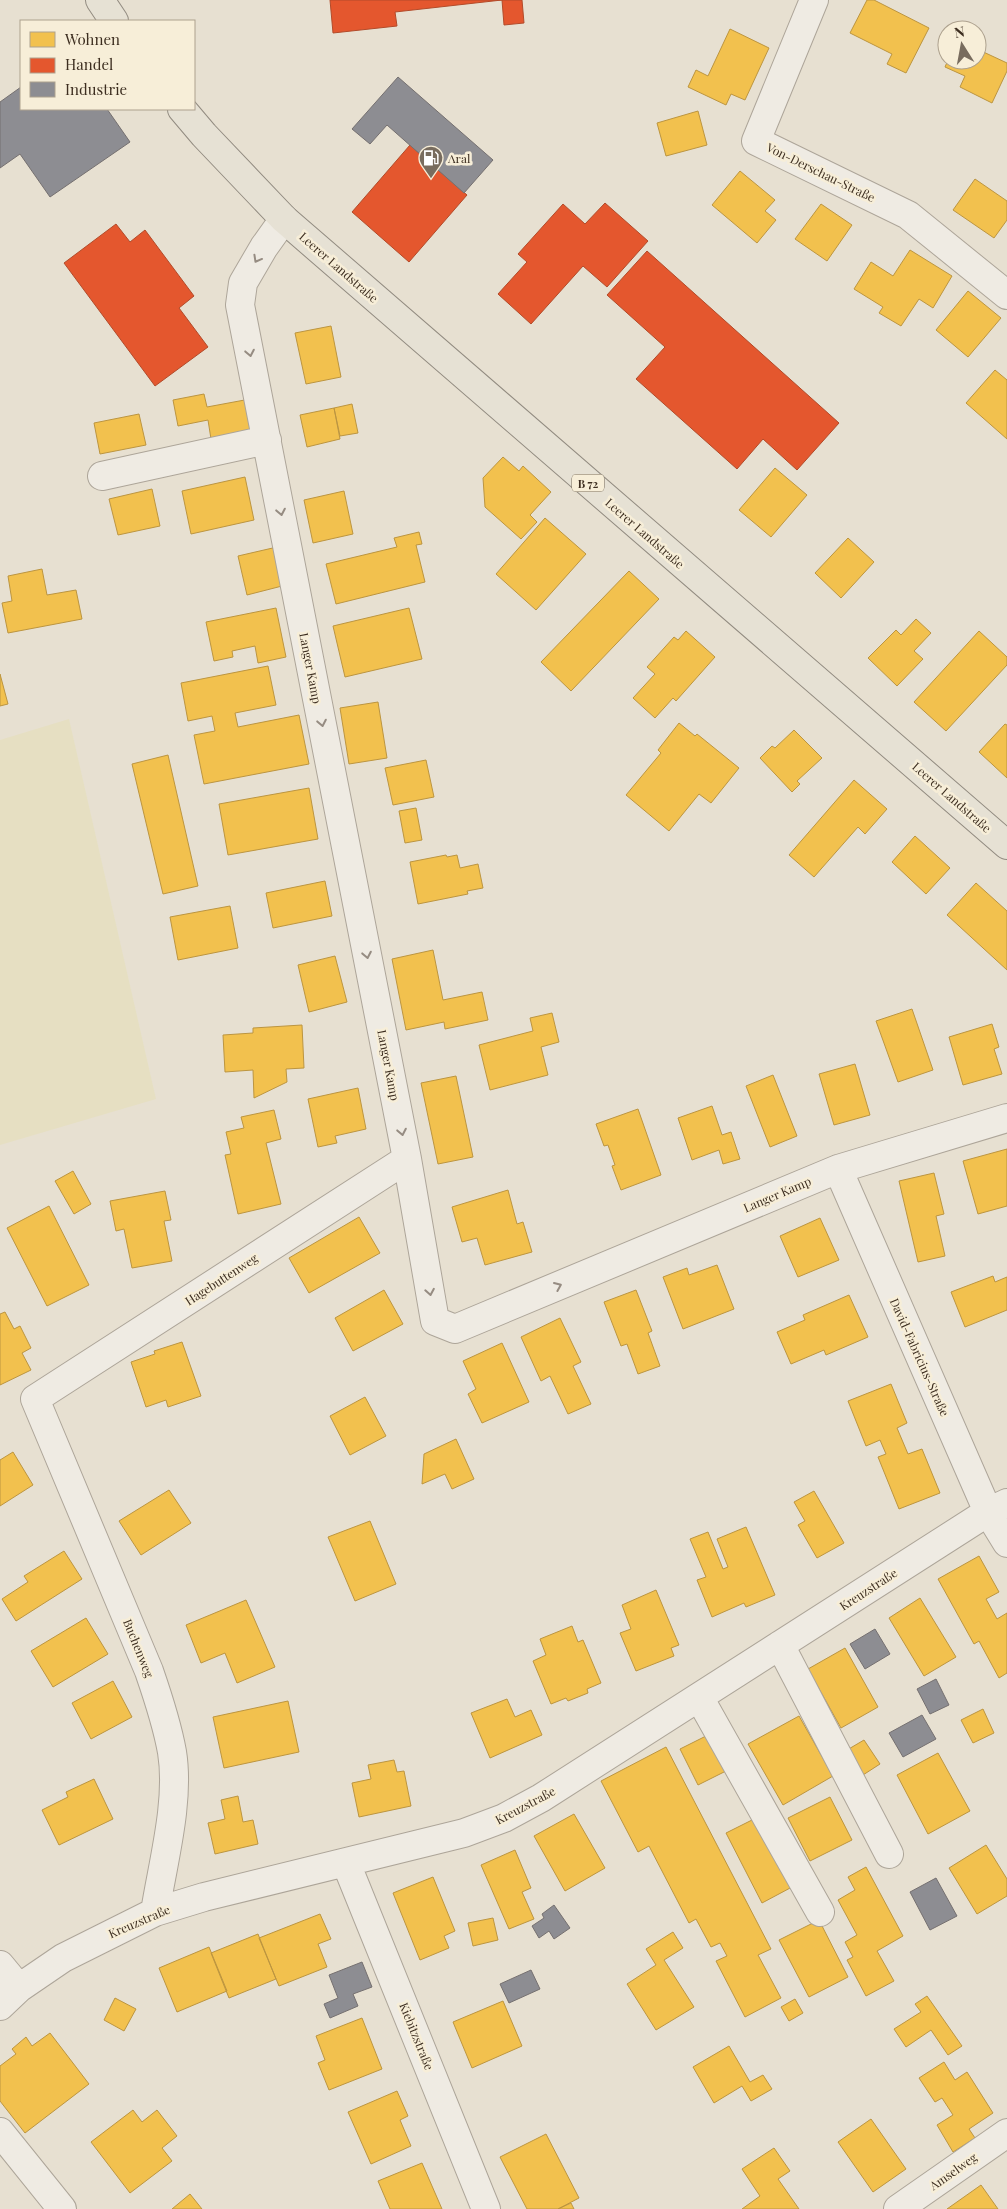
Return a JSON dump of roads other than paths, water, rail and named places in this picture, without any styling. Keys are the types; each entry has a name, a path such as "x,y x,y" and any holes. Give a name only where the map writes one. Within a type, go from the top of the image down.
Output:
{"main road":[{"path":"100,0 113,20"},
{"name":"Leerer Landstraße","path":"183,110 204,135 284,219 1007,845"}],"street":[{"name":"Von-Derschau-Straße","path":"814,0 756,141 908,215 1007,295"},
{"name":"Langer Kamp","path":"284,219 264,246 243,283 240,305 407,1159 435,1321 455,1329 838,1169 1007,1118"},
{"path":"102,476 267,440"},
{"name":"Hagebuttenweg","path":"35,1399 407,1159"},
{"name":"David-Fabricius-Straße","path":"838,1169 997,1507 1007,1543"},
{"name":"Buchenweg","path":"35,1399 149,1671 163,1713 172,1753 173,1783 170,1821 154,1912"},
{"name":"Kreuzstraße","path":"9,1997 63,1958 154,1912 204,1897 464,1832 504,1818 541,1798 997,1507"},
{"path":"780,1645 888,1854"},
{"path":"699,1697 820,1912"},
{"name":"Kiebitzstraße","path":"346,1863 486,2209"},
{"path":"0,1965 9,1997"},
{"path":"0,2132 62,2209"},
{"name":"Amselweg","path":"898,2209 1007,2133"}],"place":[{"name":"Aral","path":"431,179"}]}
